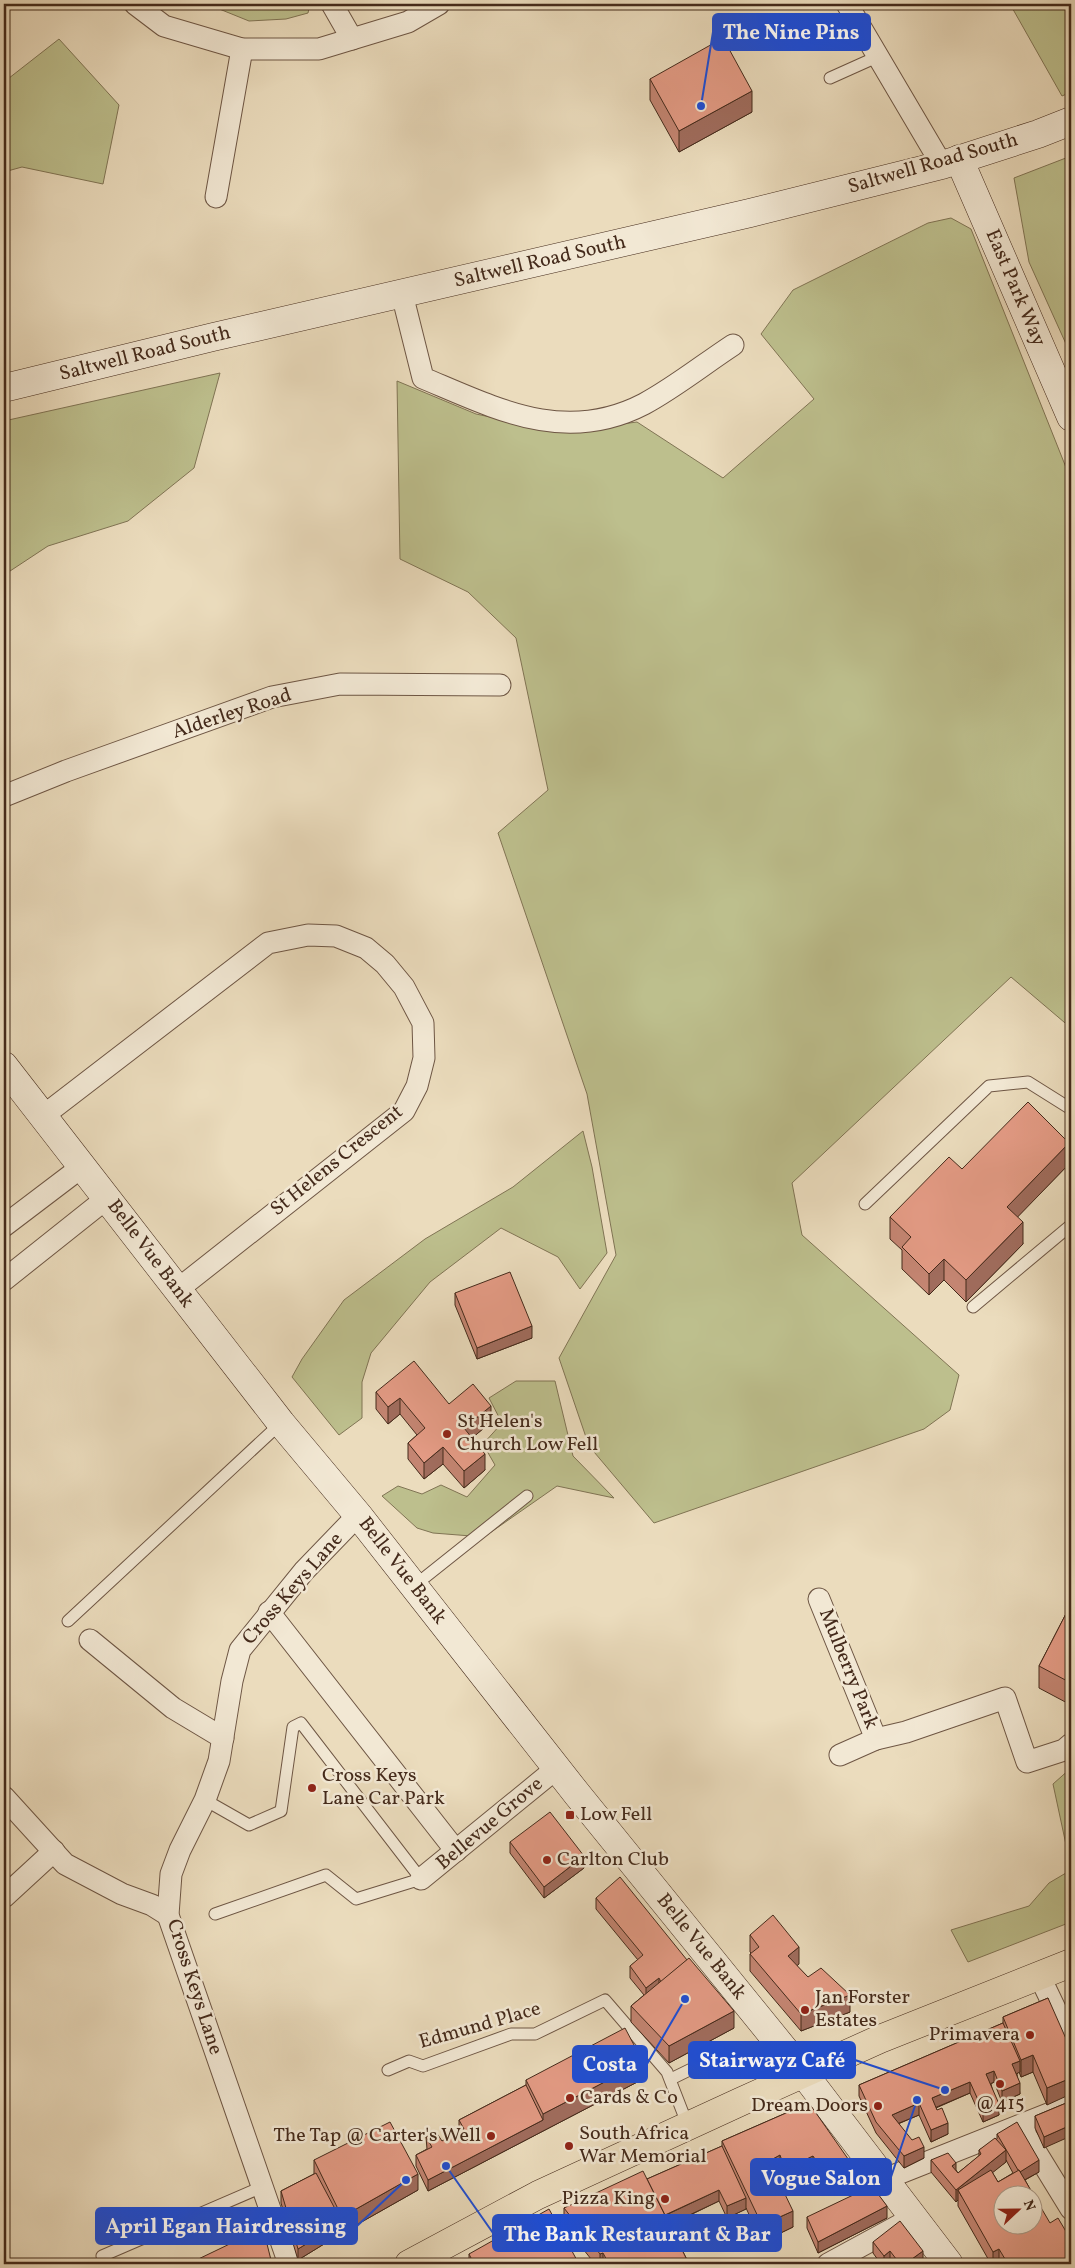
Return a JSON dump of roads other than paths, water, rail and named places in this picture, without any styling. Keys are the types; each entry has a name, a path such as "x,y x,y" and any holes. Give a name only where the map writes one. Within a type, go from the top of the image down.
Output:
{"main road":[{"path":"409,2264 688,2126 880,2039 1071,1963"}],"street":[{"path":"135,4 164,26 242,49 319,50 408,22 439,4"},
{"path":"332,4 352,39"},
{"path":"847,4 879,56 951,162"},
{"path":"216,197 242,49"},
{"name":"Saltwell Road South","path":"4,388 750,213 951,162 1038,134 1071,121"},
{"name":"East Park Way","path":"951,162 1071,417"},
{"path":"402,294 423,378 499,409 550,423 586,421 614,416 645,404 733,345"},
{"name":"Alderley Road","path":"4,796 66,771 272,697 340,684 500,684"},
{"name":"St Helens Crescent","path":"43,1116 268,943 308,935 336,936 366,948 385,964 404,987 423,1023 424,1058 417,1086 404,1111 177,1290"},
{"name":"Belle Vue Bank","path":"4,1066 281,1423 358,1515 557,1768 804,2074 949,2264"},
{"path":"4,1226 83,1166"},
{"path":"4,1280 107,1198"},
{"name":"Cross Keys Lane","path":"289,2264 168,1915 171,1874 180,1850 205,1800 219,1762 232,1681 240,1650 304,1571 358,1515"},
{"name":"Mulberry Park","path":"819,1599 876,1739"},
{"path":"269,1612 456,1851"},
{"path":"90,1640 172,1708 223,1738"},
{"name":"Mulberry Park","path":"840,1755 876,1739 906,1732 1005,1698 1027,1762 1064,1750 1071,1744"},
{"name":"Bellevue Grove","path":"421,1879 557,1768"},
{"path":"4,1797 65,1864 82,1875 122,1894 152,1904 168,1915"},
{"path":"4,1897 54,1851"},
{"path":"1039,1975 1071,2042"},
{"path":"885,2179 1071,2106"},
{"path":"1020,2126 1071,2209"},
{"path":"841,2261 914,2217"}],"lane":[{"path":"830,78 879,56"},
{"path":"865,1204 989,1086 1028,1082 1071,1109"},
{"path":"973,1307 1071,1225"},
{"path":"68,1621 281,1423"},
{"path":"414,1586 527,1496"},
{"path":"205,1800 249,1825 280,1811 292,1727 301,1723 421,1879 356,1899 326,1875 215,1914"},
{"name":"Edmund Place","path":"388,2070 409,2061 423,2066 511,2034 535,2034 605,2000 667,2072 688,2126"},
{"path":"671,2079 728,2051"},
{"path":"102,2256 262,2187"}],"place":[{"name":"The Nine Pins","path":"701,106"},
{"name":"St Helen's Church Low Fell","path":"447,1434"},
{"name":"Cross Keys Lane Car Park","path":"312,1788"},
{"name":"Low Fell","path":"570,1815"},
{"name":"Carlton Club","path":"547,1860"},
{"name":"Costa","path":"685,1999"},
{"name":"Jan Forster Estates","path":"805,2010"},
{"name":"Primavera","path":"1030,2035"},
{"name":"@415","path":"1000,2084"},
{"name":"Stairwayz Café","path":"945,2090"},
{"name":"Cards & Co","path":"570,2098"},
{"name":"Vogue Salon","path":"917,2100"},
{"name":"Dream Doors","path":"878,2106"},
{"name":"The Tap @ Carter's Well","path":"491,2136"},
{"name":"South Africa War Memorial","path":"569,2146"},
{"name":"The Bank Restaurant & Bar","path":"446,2166"},
{"name":"April Egan Hairdressing","path":"406,2180"},
{"name":"Pizza King","path":"665,2199"}]}
